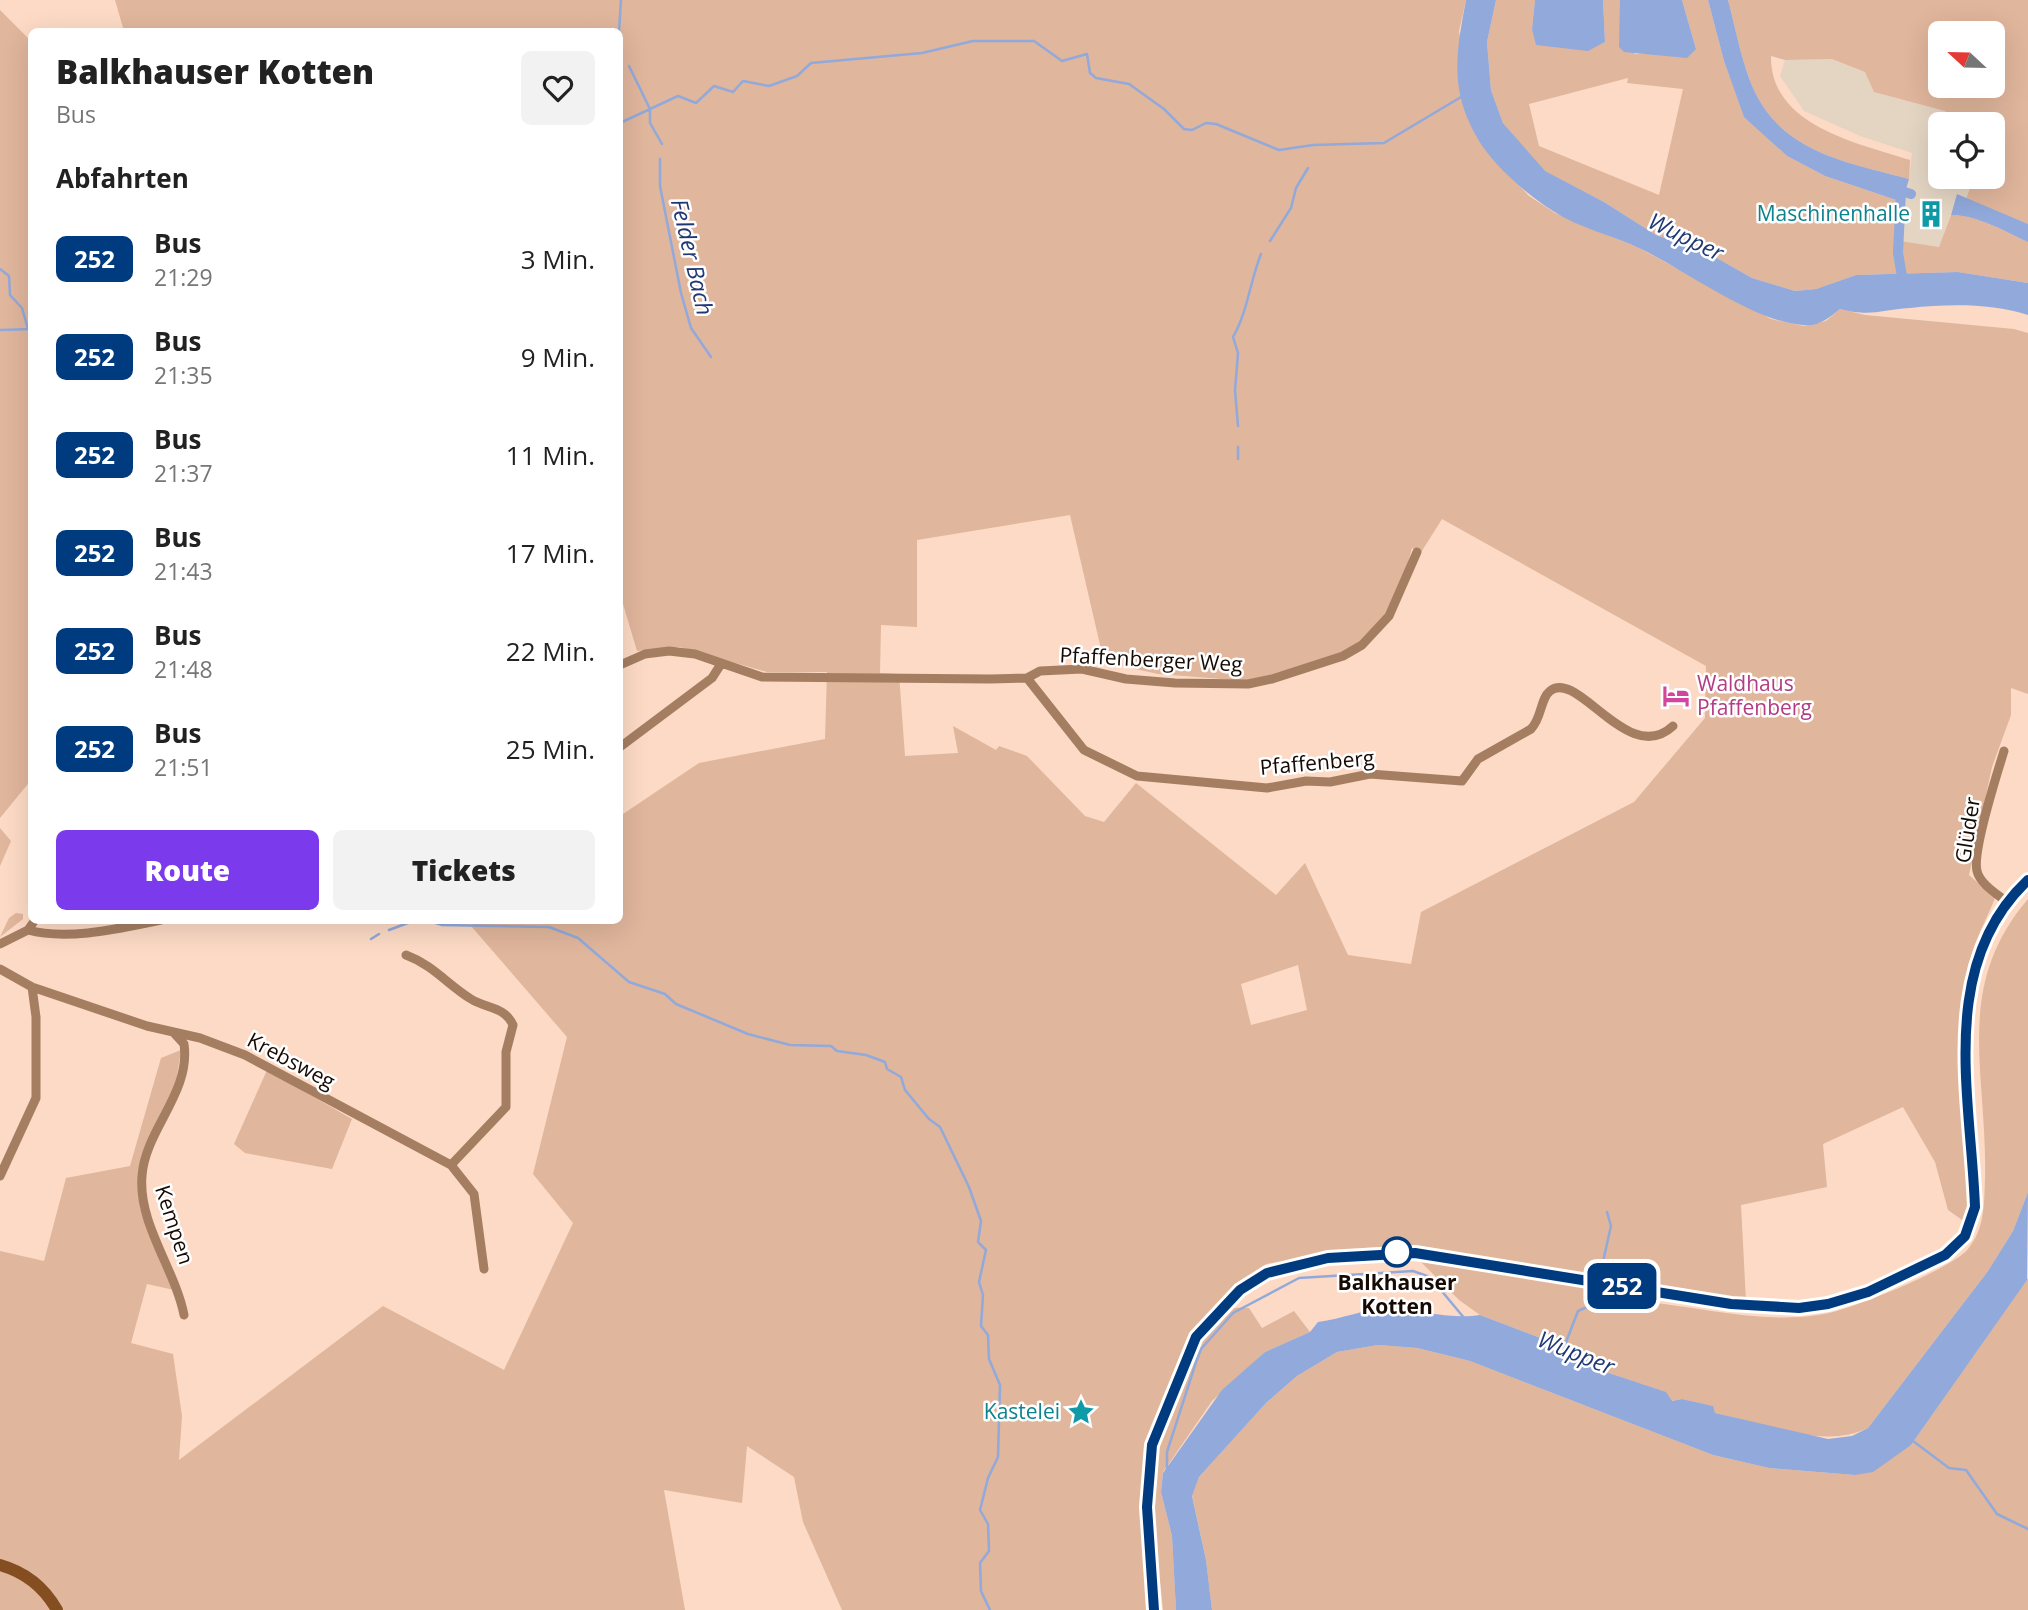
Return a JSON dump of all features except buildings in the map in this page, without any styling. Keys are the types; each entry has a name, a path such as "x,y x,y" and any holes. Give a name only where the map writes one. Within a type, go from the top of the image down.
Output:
{"main road":[{"path":"1154,1610 1147,1507 1152,1445 1196,1337 1240,1290 1267,1273 1328,1258 1415,1253 1731,1304 1799,1308 1828,1304 1868,1292 1954,1249 1969,1228 1975,1207 1966,1042 1970,986 1979,954 2007,902 2028,880"},
{"path":"0,1565 29,1578 57,1610"}],"street":[{"name":"Pfaffenberger Weg","path":"623,664 645,654 669,651 695,654 762,677 1027,678 1040,671 1082,669 1139,680 1248,684 1343,656 1363,645 1389,616 1417,552"},
{"path":"623,745 712,678 721,664"},
{"name":"Pfaffenberg","path":"1027,678 1079,745 1096,758 1137,776 1176,777 1267,788 1306,781 1330,782 1370,774 1462,781 1478,759 1537,723 1548,692 1553,688 1560,688 1595,705 1629,734 1661,734 1672,726"},
{"name":"Glüder","path":"2004,751 1976,866 1981,880 2007,902"},
{"path":"0,944 28,930 32,924"},
{"path":"28,930 68,933 132,924"},
{"path":"406,955 433,967 474,1001 500,1010 513,1025 506,1052 506,1107 451,1165"},
{"name":"Krebsweg","path":"0,969 32,987 147,1026 200,1038 257,1060 451,1165 474,1194 484,1269"},
{"path":"0,1176 36,1098 36,1017 32,987"},
{"name":"Kempen","path":"172,1031 184,1044 182,1071 146,1157 142,1185 150,1221 184,1315"}],"shaded area":[{"path":"115,0 1466,0 1459,31 1475,128 1490,155 1529,196 1555,213 1639,248 1771,319 1804,326 1826,321 1840,309 1865,315 2014,329 2028,333 2028,694 2011,688 2011,715 1992,767 1969,875 1995,898 1972,953 1961,1013 1960,1078 1970,1206 1965,1222 1948,1210 1935,1162 1903,1107 1823,1144 1827,1187 1741,1205 1746,1301 1417,1246 1364,1248 1266,1264 1227,1292 1189,1341 1162,1399 1147,1448 1149,1610 842,1610 803,1522 794,1477 747,1446 742,1503 664,1490 685,1610 0,1610 0,1251 44,1261 66,1178 130,1166 161,1058 181,1050 175,1088 142,1154 139,1174 140,1208 174,1290 147,1284 131,1343 173,1354 182,1416 179,1460 383,1306 504,1370 573,1223 533,1174 567,1037 471,926 623,924 623,814 699,763 825,739 827,672 767,672 680,647 637,651 623,604 623,28 123,28","holes":["1070,515 1104,662 1158,674 1248,681 1320,661 1359,645 1385,617 1402,584 1412,548 1420,554 1442,519 1706,666 1705,718 1634,802 1421,912 1411,964 1348,955 1305,863 1276,895 1136,783 1104,822 1085,816 1027,756 999,746 996,750 953,726 958,753 905,756 899,674 880,673 881,625 917,627 917,540","1298,965 1307,1010 1251,1025 1241,984"]},
{"path":"1496,0 1535,0 1532,29 1559,44 1585,49 1605,42 1603,0 1620,0 1620,13 1635,54 1696,49 1682,0 1708,0 1724,61 1744,116 1787,156 1825,176 1902,202 1894,240 1939,247 1951,215 1980,221 2028,242 2028,283 1958,272 1856,275 1816,289 1795,291 1752,278 1708,253 1656,235 1604,202 1544,171 1503,123 1491,90 1487,42","holes":["1628,78 1627,83 1683,89 1659,195 1539,146 1529,104"]},
{"path":"1728,0 2028,0 2028,224 1966,199 1970,189 2005,189 2005,112 1946,112 1874,92 1865,72 1832,59 1785,60 1771,56 1775,80 1785,99 1801,115 1843,138 1910,160 1909,179 1836,159 1794,138 1776,122 1761,103 1746,69"},
{"path":"0,10 28,38 28,784 0,818"},
{"path":"1832,59 1865,72 1875,92 1945,111 1928,112 1928,189 1970,189 1966,199 1958,194 1939,247 1893,240 1909,178 1912,153 1860,136 1804,111 1780,76 1785,60"},
{"path":"0,828 11,841 0,866"},
{"path":"2028,899 2028,1192 2013,1231 1988,1271 1868,1428 1851,1434 1812,1436 1715,1413 1712,1406 1682,1399 1671,1401 1665,1392 1606,1372 1569,1349 1480,1315 1459,1300 1421,1262 1638,1294 1638,1301 1751,1316 1796,1317 1845,1309 1907,1285 1954,1260 1974,1241 1984,1207 1985,1140 1979,1033 1982,999 1990,966 2004,932"},
{"path":"16,913 23,914 23,919 0,937 9,918"},
{"path":"267,1070 352,1119 332,1169 245,1153 234,1144"},
{"path":"2028,1278 2028,1610 1212,1610 1206,1560 1192,1495 1199,1477 1267,1402 1297,1376 1337,1352 1378,1345 1417,1348 1470,1361 1713,1455 1769,1468 1855,1475 1911,1445"},
{"path":"1249,1308 1262,1328 1294,1311 1310,1332 1265,1352 1212,1401 1163,1472 1161,1492 1172,1536 1176,1610 1163,1610 1153,1494 1162,1437 1179,1385 1202,1337 1215,1320 1228,1310"}],"water":[{"path":"1466,0 1496,0 1487,42 1491,90 1503,123 1545,171 1604,202 1656,235 1708,253 1752,278 1795,291 1816,289 1856,275 1958,272 2028,283 2028,315 2000,308 1954,305 1868,313 1840,309 1814,325 1784,322 1742,305 1641,249 1563,217 1534,198 1506,173 1483,147 1472,128 1464,110 1458,75 1459,40"},
{"path":"1535,0 1603,0 1605,42 1588,51 1536,45 1532,29"},
{"path":"1620,0 1682,0 1696,49 1687,58 1624,52 1619,47"},
{"path":"1708,0 1728,0 1749,78 1761,103 1776,122 1794,138 1814,150 1836,159 1909,179 1902,202 1825,176 1787,156 1744,117 1724,61"},
{"path":"1957,194 2028,224 2028,242 1980,221 1951,215"},
{"path":"2028,1192 2027,1280 1911,1445 1873,1472 1855,1475 1769,1468 1713,1455 1470,1361 1417,1348 1378,1345 1337,1352 1297,1376 1267,1402 1199,1477 1192,1496 1206,1560 1212,1610 1176,1610 1172,1536 1161,1492 1163,1473 1222,1390 1265,1352 1310,1332 1318,1322 1387,1309 1458,1316 1480,1315 1569,1349 1606,1372 1666,1392 1672,1401 1682,1399 1713,1406 1715,1413 1828,1439 1852,1436 1868,1428 1988,1271 2013,1231"}],"waterway":[{"path":"619,28 621,0"},
{"path":"623,122 678,96 696,103 714,86 733,92 743,81 769,86 797,76 811,63 922,53 973,41 1034,41 1062,61 1087,54 1090,73 1096,78 1129,84 1164,109 1184,129 1192,130 1206,123 1216,124 1279,150 1313,145 1384,143 1461,97"},
{"path":"629,66 650,109 650,123 662,144"},
{"name":"Felder Bach","path":"660,159 660,186 681,293 691,328 711,357"},
{"path":"1270,241 1291,208 1296,188 1308,168"},
{"path":"1892,188 1911,194"},
{"path":"1901,191 1898,253 1904,288"},
{"path":"1238,426 1235,390 1238,353 1233,337 1242,317 1261,254"},
{"path":"0,269 9,276 10,295 22,308 28,329"},
{"path":"0,330 28,329"},
{"path":"1238,447 1238,459"},
{"path":"389,930 405,924"},
{"path":"439,924 549,927 578,938 629,982 665,994 676,1004 748,1034 790,1045 831,1046 837,1051 866,1055 885,1062 887,1069 901,1077 905,1090 929,1119 940,1127 969,1187 981,1221 978,1242 986,1250 979,1282 983,1295 981,1326 988,1335 989,1359 1000,1385 998,1457 988,1478 980,1510 988,1524 989,1551 980,1563 981,1591 990,1610"},
{"path":"371,939 379,934"},
{"path":"1602,1266 1611,1226 1607,1212"},
{"path":"1167,1470 1167,1452 1201,1349 1233,1313 1299,1278 1413,1271 1430,1277 1465,1319"},
{"name":"Wupper","path":"1563,1350 1578,1311 1598,1302 1600,1296"},
{"path":"1913,1441 1949,1468 1966,1470 1997,1514 2028,1529"}],"bus line":[{"name":"252","path":"1154,1610 1147,1507 1148,1463 1152,1445 1187,1352 1200,1331 1240,1290 1267,1273 1328,1258 1415,1253 1731,1304 1799,1308 1828,1304 1868,1292 1954,1249 1969,1228 1975,1207 1966,1042 1966,1020 1973,971 1993,923 2007,902 2028,880"}],"place":[{"name":"Maschinenhalle","path":"1931,214"},
{"name":"Waldhaus Pfaffenberg","path":"1676,696"},
{"name":"Balkhauser Kotten","path":"1397,1252"},
{"name":"Kastelei","path":"1081,1412"}]}
